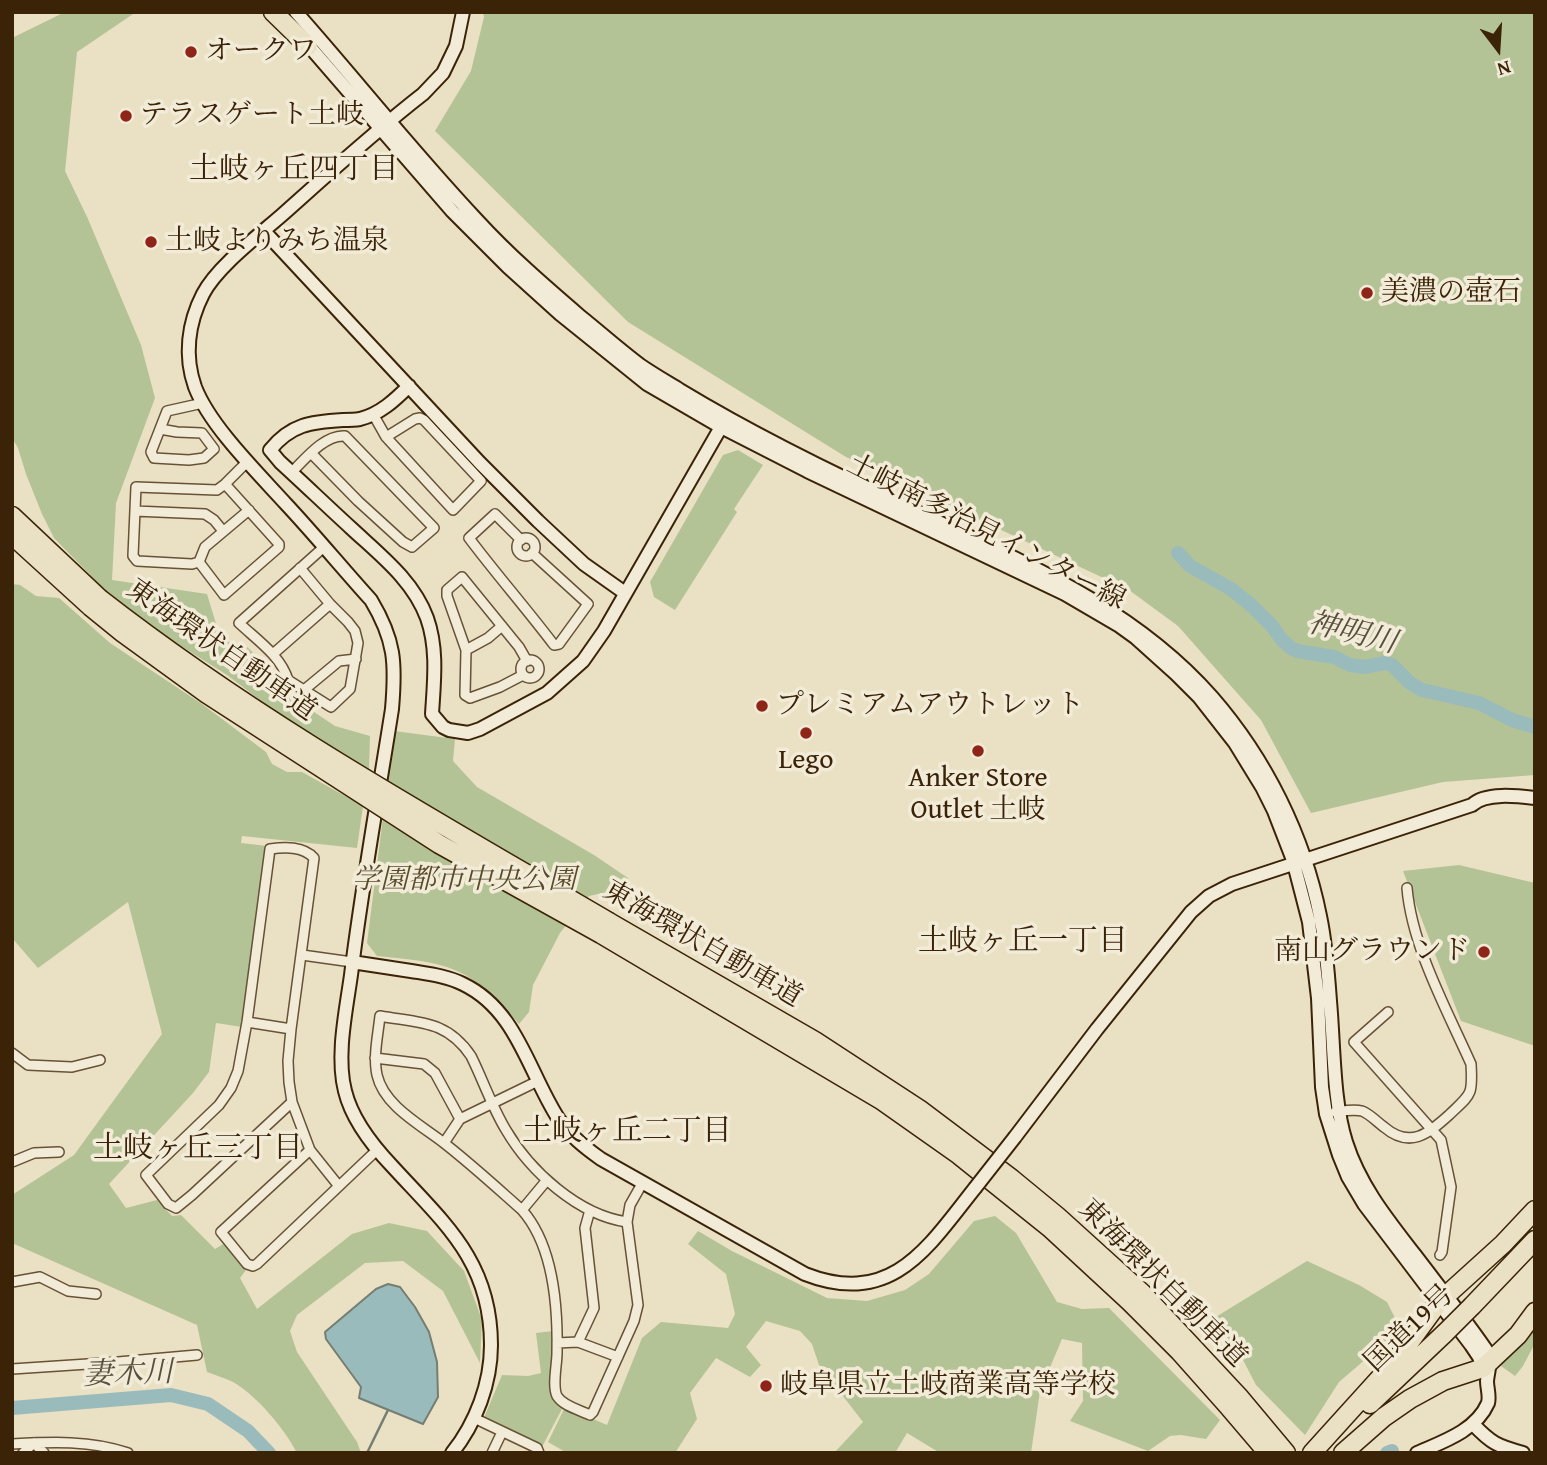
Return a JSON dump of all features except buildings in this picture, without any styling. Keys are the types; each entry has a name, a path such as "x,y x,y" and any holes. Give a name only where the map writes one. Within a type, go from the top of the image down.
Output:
{"highway":[{"path":"273,12 309,46"},
{"name":"東海環状自動車道","path":"12,516 95,602"},
{"name":"東海環状自動車道","path":"12,537 46,567 95,602 274,723 881,1100 960,1155 1050,1228 1130,1302 1180,1352 1268,1453"},
{"name":"東海環状自動車道","path":"605,928 815,1041 919,1109 1012,1179 1142,1293 1208,1363 1286,1453"},
{"path":"1312,1453 1398,1358 1443,1298 1503,1244 1535,1210"},
{"name":"国道19号","path":"1475,1309 1535,1240"},
{"name":"国道19号","path":"1334,1453 1475,1309 1535,1254"},
{"path":"1343,1453 1384,1417 1410,1399 1443,1381 1488,1365 1518,1335 1535,1312"},
{"name":"国道19号","path":"1320,1453 1448,1336"}],"street":[{"name":"土岐南多治見インター線","path":"280,12 309,46 537,280 640,365 724,422 811,461 1081,592 1155,642 1195,679 1236,726 1266,773 1286,812 1299,863 1320,913 1326,954 1332,1113 1339,1155 1356,1191 1379,1225 1443,1298 1479,1357 1488,1365"},
{"name":"土岐南多治見インター線","path":"296,12 386,125"},
{"path":"452,1453 474,1418 483,1394 491,1354 490,1325 481,1282 453,1233 377,1150 352,1111 344,1090 344,1024 392,709 395,675 391,642 371,600 214,421 196,388 188,346 192,321 213,278 423,94 443,73 456,46 463,12"},
{"path":"264,231 480,464 584,564 625,593"},
{"path":"409,386 390,405 373,414 358,419 305,425 286,434 270,450 291,473 394,568 413,590 426,617 432,640 432,714 443,727 468,733 547,693 583,661 604,631 724,422"},
{"path":"160,429 202,433 214,449 204,458 154,458 151,452 167,411 203,403"},
{"path":"373,414 386,437 453,510 481,481 420,418 386,437"},
{"path":"291,473 317,446 340,435 345,436 434,528 412,547 403,542 311,453"},
{"path":"199,562 192,564 137,561 133,556 136,487 217,490 248,461"},
{"path":"199,562 224,595 279,547 225,484"},
{"path":"199,562 205,547 249,510"},
{"path":"135,511 205,513 223,531"},
{"path":"521,540 495,514 469,538 554,645 559,645 588,604 532,553"},
{"path":"532,541 545,528"},
{"path":"525,538 532,541 532,553 519,553 517,548 521,540 525,538"},
{"path":"300,568 355,631 358,643 350,689 331,707 288,680 285,670 273,654 239,623 300,568 324,547"},
{"path":"523,675 470,698 465,695 466,649 447,590 462,577 519,647 527,661"},
{"path":"273,654 330,604"},
{"path":"466,649 488,638 502,626"},
{"path":"304,690 339,661 356,659"},
{"path":"527,661 538,665 536,677 528,678 523,675 521,667 527,661"},
{"path":"536,677 547,693"},
{"path":"302,955 445,976 465,984 499,1010 517,1036 558,1118 582,1145 805,1274 847,1284 877,1280 905,1267 928,1247 1097,1029 1191,912 1209,896 1232,884 1472,805 1477,800 1492,797 1535,798"},
{"path":"1472,805 1535,804"},
{"path":"292,1102 176,1208 168,1204 146,1175 219,1105 231,1088 238,1071 247,1022 270,849 284,847 308,852 314,858 288,1061 292,1102 310,1150 338,1185"},
{"path":"1332,1113 1360,1111 1397,1136 1407,1138 1426,1135 1470,1095 1471,1064 1423,957 1408,904 1407,888"},
{"path":"1388,1012 1354,1042 1441,1140 1451,1187 1440,1255"},
{"path":"627,1222 590,1210 547,1180 518,1149 504,1128 471,1056 453,1035 432,1024 380,1016 375,1058 377,1077 386,1095 522,1210 538,1231 548,1261 554,1298 557,1343 554,1381 557,1395 563,1402 590,1415 634,1321 638,1305 627,1222 630,1205 643,1182"},
{"path":"247,1022 291,1029"},
{"path":"12,1053 28,1065 72,1067 100,1060"},
{"path":"375,1058 424,1064 435,1073 460,1119"},
{"path":"444,1143 460,1119 538,1082"},
{"path":"310,1150 222,1232 247,1265 257,1264 377,1150"},
{"path":"12,1163 34,1153 59,1152"},
{"path":"522,1210 547,1180"},
{"path":"578,1342 594,1308 585,1228 590,1210"},
{"path":"12,1282 40,1277 68,1291 96,1294"},
{"path":"1417,1453 1455,1437 1473,1424 1488,1403 1488,1365 1535,1302"},
{"path":"557,1343 578,1342 618,1357"},
{"path":"12,1368 197,1355"},
{"path":"474,1418 537,1448 539,1453"},
{"path":"1473,1424 1488,1440 1523,1453"},
{"path":"492,1453 502,1432"},
{"path":"23,1453 34,1443"},
{"path":"34,1443 44,1453"},
{"path":"12,1444 109,1446 128,1453"}],"green space":[{"path":"65,12 136,12 77,52 65,171 141,345 155,398 116,503 112,580 207,594 221,640 246,646 279,677 287,694 335,726 370,736 369,769 321,742 227,675 154,629 100,585 54,538 42,514 12,438 12,38"},
{"path":"483,12 1535,12 1535,775 1443,782 1311,813 1261,720 1178,626 1129,590 846,457 628,322 435,131 471,71"},
{"path":"738,450 763,465 734,509 737,512 675,610 654,597 650,582 723,455"},
{"path":"12,584 20,585 36,596 59,598 110,643 202,704 266,752 272,764 287,772 302,772 363,806 357,848 242,836 241,843 267,846 242,1027 216,1023 209,1072 109,1184 126,1208 157,1200 172,1216 181,1215 215,1249 225,1243 246,1270 240,1278 257,1309 352,1234 389,1223 427,1231 464,1271 482,1320 480,1363 443,1291 403,1261 365,1263 297,1315 290,1331 297,1352 357,1442 361,1453 297,1453 277,1423 251,1395 233,1382 207,1372 197,1325 12,1243 12,1195 74,1155 162,1034 128,902 38,968 12,938"},
{"name":"学園都市中央公園","path":"394,731 455,739 453,761 477,787 594,855 628,878 625,888 589,896 560,933 533,985 529,1012 519,1024 491,994 465,975 428,962 377,956 367,943"},
{"name":"南山グラウンド","path":"1459,865 1535,883 1535,1046 1461,1021 1403,871"},
{"path":"995,1216 1016,1233 1057,1302 1082,1309 1109,1308 1220,1420 1206,1439 1170,1436 1148,1451 1070,1421 1083,1401 1082,1343 1062,1339 1040,1391 1031,1453 940,1453 907,1433 895,1453 834,1453 863,1422 819,1365 812,1344 800,1331 766,1321 746,1347 761,1365 750,1377 716,1358 690,1393 697,1419 675,1453 567,1453 548,1442 565,1407 607,1425 642,1338 661,1322 728,1328 735,1314 726,1274 688,1244 698,1231 827,1298 867,1301 905,1290 929,1274 974,1221"},
{"path":"1307,1261 1359,1285 1387,1302 1397,1322 1388,1340 1339,1382 1305,1435 1256,1385 1242,1358 1206,1323"},
{"path":"1535,1324 1535,1343 1515,1376 1501,1366 1503,1359"},
{"path":"553,1331 555,1363 563,1407 542,1447 483,1420 502,1375 528,1376 541,1373 536,1333"}],"water":[{"path":"388,1284 400,1287 415,1307 429,1332 437,1362 438,1397 423,1424 359,1398 361,1387 326,1339 325,1332 376,1289"}],"waterway":[{"name":"神明川","path":"1178,553 1190,566 1231,589 1251,605 1282,640 1297,651 1334,657 1350,665 1392,665 1410,683 1422,690 1479,703 1512,720 1535,727"},
{"name":"妻木川","path":"12,1408 171,1395 208,1404 248,1431 269,1453"},
{"path":"367,1453 388,1410"},
{"path":"1387,1453 1392,1451"}],"place":[{"name":"オークワ","path":"191,52"},
{"name":"テラスゲート土岐","path":"126,116"},
{"name":"土岐よりみち温泉","path":"151,242"},
{"name":"美濃の壺石","path":"1367,293"},
{"name":"プレミアムアウトレット","path":"762,706"},
{"name":"Lego","path":"806,733"},
{"name":"Anker Store Outlet 土岐","path":"978,751"},
{"name":"南山グラウンド","path":"1484,952"},
{"name":"岐阜県立土岐商業高等学校","path":"766,1386"}],"district":[{"name":"土岐ヶ丘四丁目","path":"294,170"},
{"name":"土岐ヶ丘一丁目","path":"1023,942"},
{"name":"土岐ヶ丘二丁目","path":"627,1132"},
{"name":"土岐ヶ丘三丁目","path":"198,1149"}]}
